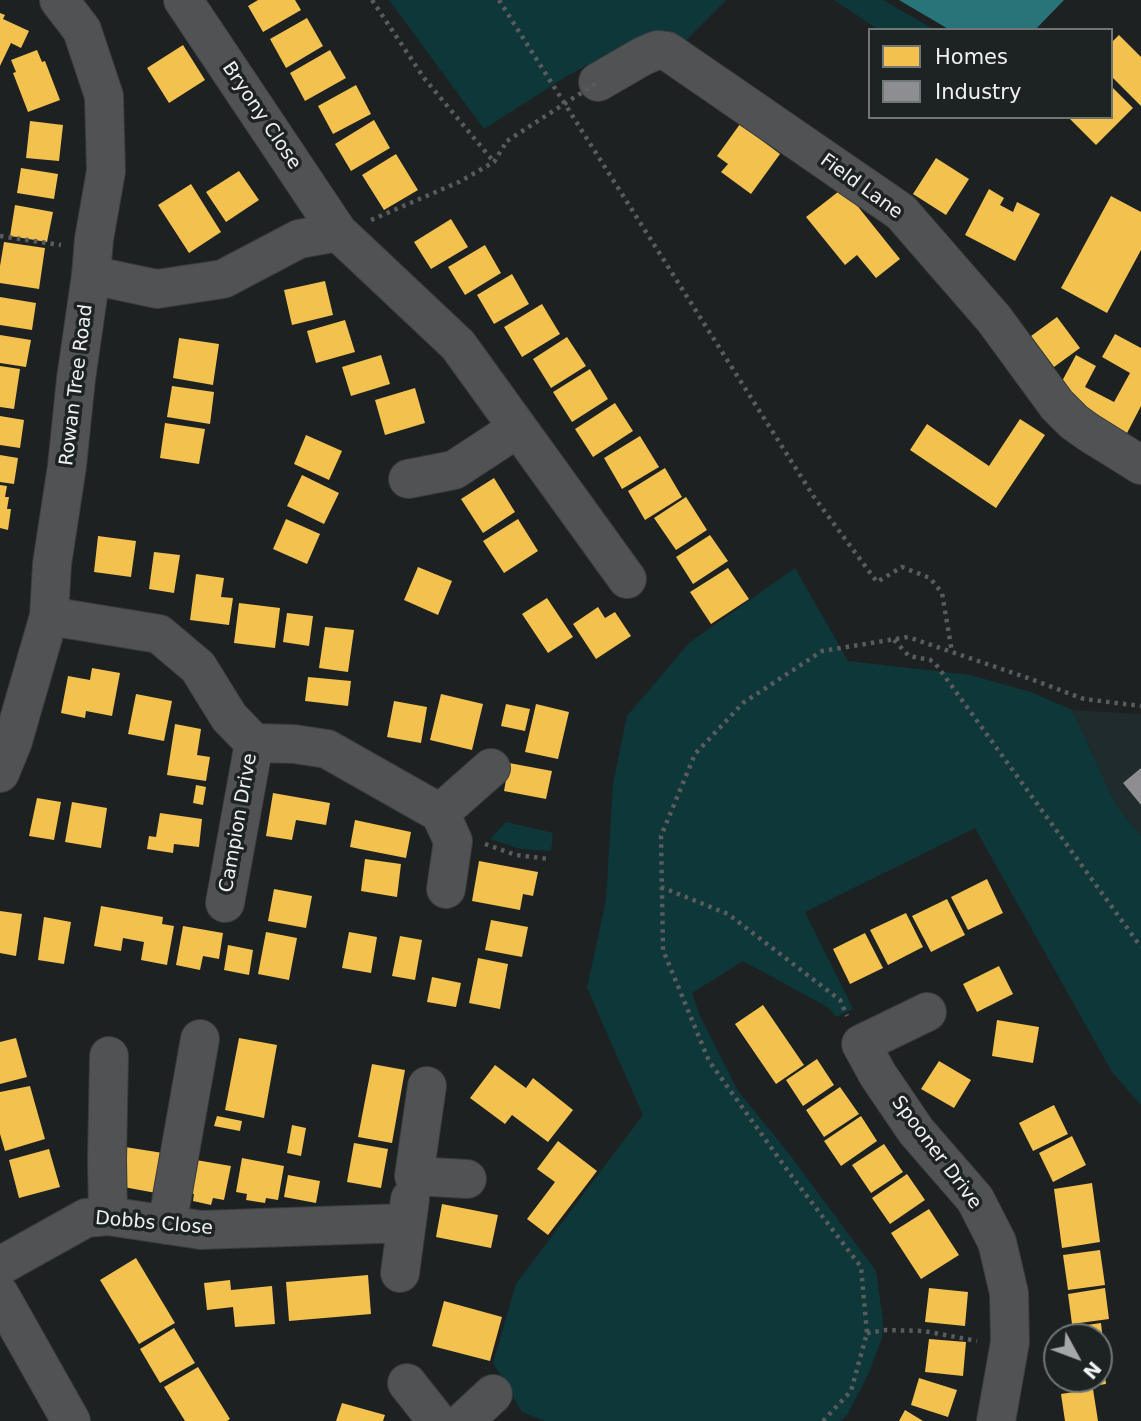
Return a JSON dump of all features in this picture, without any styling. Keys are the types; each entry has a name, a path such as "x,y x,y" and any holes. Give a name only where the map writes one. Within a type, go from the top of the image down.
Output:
{"street":[{"name":"Rowan Tree Road","path":"4,751 49,616 52,564 106,171 104,96 82,30 60,0"},
{"name":"Bryony Close","path":"183,0 338,232 458,345 627,579"},
{"name":"Field Lane","path":"598,82 643,56 657,50 667,51 901,212 994,319 1057,405 1081,427 1141,465"},
{"path":"92,263 157,289 223,279 299,239 338,232"},
{"path":"408,479 454,470 518,428"},
{"name":"Campion Drive","path":"49,616 159,634 198,667 229,717 254,743 294,744 327,749 446,827"},
{"name":"Campion Drive","path":"225,902 254,743"},
{"path":"446,889 446,827 491,768"},
{"path":"861,1044 927,1012"},
{"path":"167,1225 200,1038"},
{"name":"Spooner Drive","path":"861,1044 878,1076 916,1131 975,1199 997,1242 1009,1293 1010,1342 996,1421"},
{"path":"108,1216 109,1056"},
{"path":"400,1273 405,1223 428,1086"},
{"path":"414,1176 467,1179"},
{"name":"Dobbs Close","path":"0,1266 86,1218 108,1216 201,1230 405,1223"},
{"path":"0,1295 71,1421"},
{"path":"407,1383 437,1421"},
{"path":"464,1421 493,1394"}],"path":[{"path":"372,0 424,78 494,162"},
{"path":"499,0 814,497 877,582 902,567 930,578 942,593 952,653"},
{"path":"338,232 459,182 494,162 507,141 598,82"},
{"path":"0,236 92,263"},
{"path":"823,1421 851,1391 867,1333 861,1267 709,1061 663,950 661,836 695,754 743,704 822,651 908,638 1084,699 1141,706"},
{"path":"894,640 909,656 935,663 1141,947"},
{"path":"446,827 516,855 549,859"},
{"path":"661,887 728,914 840,1000 861,1044"},
{"path":"867,1333 925,1331 969,1340 1010,1342"}],"shaded area":[{"path":"389,0 726,0 680,46 650,31 567,76 484,129"},
{"path":"834,0 883,0 932,28 876,28"},
{"path":"899,0 1064,0 1037,28 947,28"},
{"path":"795,568 848,661 970,675 1031,692 1072,710 1116,805 1141,836 1141,1105 1112,1072 975,828 805,912 853,1009 836,1017 829,1008 743,961 692,993 700,1016 738,1091 787,1151 876,1271 883,1321 882,1338 868,1375 847,1415 840,1421 545,1421 522,1412 493,1363 516,1284 643,1115 587,988 606,900 613,784 627,716 689,643"},
{"path":"1072,710 1141,714 1141,836 1116,805"},
{"path":"506,822 553,833 551,851 521,849 490,839"}],"building: Homes":[{"path":"258,0 295,0 301,10 263,32 248,6"},
{"path":"0,13 5,15 3,19 29,31 21,48 11,43 0,66"},
{"path":"307,18 323,46 286,68 270,39"},
{"path":"1119,35 1141,57 1141,106 1113,78 1113,41"},
{"path":"183,45 205,80 169,103 147,68"},
{"path":"37,50 42,62 45,61 60,100 28,112 13,73 16,72 11,60"},
{"path":"330,50 346,78 305,101 290,73"},
{"path":"356,85 371,114 333,134 318,106"},
{"path":"1113,88 1133,108 1096,145 1070,119 1113,119"},
{"path":"374,120 390,148 351,171 335,144"},
{"path":"30,121 63,125 59,161 26,158"},
{"path":"740,124 780,154 751,194 721,172 728,164 717,156"},
{"path":"396,154 418,190 384,210 362,175"},
{"path":"936,158 969,179 946,215 913,194"},
{"path":"21,168 58,174 54,199 17,193"},
{"path":"239,171 259,200 226,222 206,192"},
{"path":"191,184 221,232 189,253 158,205"},
{"path":"843,188 900,259 876,278 857,255 845,265 806,217"},
{"path":"989,189 1004,198 1000,205 1013,212 1017,202 1040,214 1015,261 965,235"},
{"path":"1111,196 1141,212 1141,250 1107,313 1061,288"},
{"path":"15,205 53,212 47,242 10,236"},
{"path":"451,219 468,247 431,269 414,242"},
{"path":"4,242 45,248 39,289 0,283"},
{"path":"485,245 501,273 465,295 448,267"},
{"path":"512,274 529,304 494,324 477,295"},
{"path":"325,281 333,315 292,325 284,290"},
{"path":"0,297 36,303 32,330 0,325"},
{"path":"542,304 560,334 522,357 504,327"},
{"path":"1057,317 1080,348 1054,367 1031,336"},
{"path":"345,320 355,352 316,363 307,331"},
{"path":"1115,334 1141,348 1141,406 1125,437 1069,407 1060,385 1076,355 1096,366 1085,387 1114,402 1130,373 1102,357"},
{"path":"0,335 31,340 26,367 0,363"},
{"path":"567,337 586,366 551,388 533,359"},
{"path":"179,338 219,344 213,385 173,378"},
{"path":"381,355 390,384 351,396 342,367"},
{"path":"0,366 20,369 14,409 0,407"},
{"path":"590,369 608,399 572,422 553,392"},
{"path":"172,386 214,392 210,424 167,417"},
{"path":"415,388 425,423 385,435 375,400"},
{"path":"615,403 633,431 593,457 575,429"},
{"path":"0,416 24,420 20,448 0,445"},
{"path":"1020,419 1045,435 996,508 910,450 927,424 989,466"},
{"path":"165,423 205,429 199,464 160,458"},
{"path":"306,435 342,451 329,480 294,464"},
{"path":"640,436 659,467 622,489 604,458"},
{"path":"0,455 18,458 14,484 0,482"},
{"path":"665,468 682,497 645,520 628,491"},
{"path":"302,475 339,493 324,524 287,506"},
{"path":"494,478 515,512 483,533 461,499"},
{"path":"0,485 7,486 5,497 9,497 7,509 11,509 8,530 0,528"},
{"path":"686,497 707,530 676,550 654,518"},
{"path":"286,519 320,534 307,564 273,549"},
{"path":"518,519 538,551 504,573 483,541"},
{"path":"710,535 728,561 693,584 676,557"},
{"path":"98,536 136,541 131,577 94,572"},
{"path":"154,552 180,555 174,593 149,589"},
{"path":"418,567 452,581 438,615 404,600"},
{"path":"728,568 749,599 711,624 690,592"},
{"path":"196,574 224,578 221,597 233,598 229,625 190,620"},
{"path":"547,598 573,637 548,653 522,614"},
{"path":"239,603 280,608 275,648 234,643"},
{"path":"598,607 605,618 615,612 631,636 596,659 573,624"},
{"path":"287,613 313,616 309,646 283,642"},
{"path":"325,627 354,630 348,672 319,668"},
{"path":"92,668 120,673 112,716 86,711 85,718 61,713 68,676 90,680"},
{"path":"308,677 351,681 348,706 305,701"},
{"path":"136,694 172,701 164,741 128,734"},
{"path":"441,694 483,704 472,750 430,740"},
{"path":"394,701 427,707 421,743 387,737"},
{"path":"506,704 530,709 525,731 501,726"},
{"path":"536,704 569,712 558,759 525,752"},
{"path":"175,724 201,729 197,755 210,757 206,781 167,775"},
{"path":"509,763 552,771 546,799 504,791"},
{"path":"196,785 206,787 203,805 193,803"},
{"path":"273,793 330,803 326,825 296,820 292,840 266,836"},
{"path":"37,798 61,802 54,840 29,836"},
{"path":"72,802 107,808 101,848 65,842"},
{"path":"160,813 202,819 199,847 174,844 173,853 147,849 149,836 156,837"},
{"path":"355,820 411,832 406,858 350,847"},
{"path":"365,859 401,864 397,897 361,891"},
{"path":"479,861 538,872 533,896 523,894 520,910 472,901"},
{"path":"987,879 1003,913 968,930 951,897"},
{"path":"274,889 312,896 306,928 268,921"},
{"path":"947,899 965,935 931,952 912,916"},
{"path":"101,906 163,917 162,924 174,926 167,965 141,960 144,942 123,938 121,951 94,946"},
{"path":"0,911 22,914 16,956 0,953"},
{"path":"906,913 923,947 888,965 870,930"},
{"path":"44,917 71,922 64,964 38,960"},
{"path":"491,920 528,927 522,957 485,950"},
{"path":"183,926 223,933 219,959 203,956 200,970 176,965"},
{"path":"266,932 297,938 289,980 258,974"},
{"path":"349,932 377,937 371,973 342,968"},
{"path":"865,933 883,968 850,984 833,949"},
{"path":"400,936 422,940 415,980 392,976"},
{"path":"228,945 253,950 249,975 224,970"},
{"path":"478,958 508,964 500,1009 469,1003"},
{"path":"999,966 1013,994 977,1012 963,984"},
{"path":"432,977 461,983 456,1007 427,1002"},
{"path":"763,1005 804,1065 776,1084 735,1024"},
{"path":"997,1020 1039,1027 1033,1063 992,1056"},
{"path":"16,1038 27,1077 0,1084 0,1042"},
{"path":"239,1038 277,1045 264,1118 225,1110"},
{"path":"817,1059 834,1085 803,1106 786,1080"},
{"path":"939,1061 971,1080 954,1108 921,1089"},
{"path":"372,1064 405,1070 392,1143 358,1137"},
{"path":"495,1065 526,1088 533,1078 573,1110 548,1142 512,1115 505,1124 470,1098"},
{"path":"30,1086 45,1139 5,1151 0,1134 0,1092"},
{"path":"840,1087 859,1114 824,1137 806,1110"},
{"path":"1054,1105 1068,1134 1033,1151 1019,1123"},
{"path":"217,1116 242,1121 240,1131 214,1126"},
{"path":"861,1116 877,1141 841,1166 824,1141"},
{"path":"292,1125 306,1128 301,1156 287,1153"},
{"path":"1072,1136 1086,1165 1053,1182 1039,1153"},
{"path":"558,1141 597,1171 548,1235 527,1219 555,1182 537,1169"},
{"path":"354,1143 388,1149 381,1188 347,1182"},
{"path":"884,1144 903,1172 871,1193 852,1165"},
{"path":"125,1147 163,1153 156,1193 118,1186"},
{"path":"49,1149 60,1187 19,1198 9,1160"},
{"path":"242,1158 284,1166 278,1200 266,1198 265,1203 246,1200 247,1194 236,1192"},
{"path":"190,1159 231,1166 224,1200 213,1198 211,1205 193,1201 194,1194 184,1192"},
{"path":"907,1174 925,1200 890,1224 872,1198"},
{"path":"288,1175 320,1181 316,1203 284,1197"},
{"path":"1092,1183 1100,1242 1062,1248 1054,1189"},
{"path":"442,1204 498,1215 491,1248 436,1237"},
{"path":"929,1209 959,1255 921,1279 891,1233"},
{"path":"1100,1250 1105,1285 1068,1290 1063,1255"},
{"path":"136,1258 175,1323 139,1344 100,1280"},
{"path":"368,1275 371,1314 289,1321 286,1282"},
{"path":"230,1280 231,1290 272,1286 275,1324 235,1327 233,1307 207,1310 204,1283"},
{"path":"929,1288 968,1292 965,1326 925,1322"},
{"path":"1105,1288 1109,1319 1072,1323 1068,1294"},
{"path":"444,1301 502,1317 490,1361 432,1346"},
{"path":"174,1328 195,1363 160,1383 140,1349"},
{"path":"929,1339 966,1342 963,1376 925,1372"},
{"path":"198,1367 230,1419 227,1421 185,1421 164,1387"},
{"path":"919,1378 957,1390 948,1417 911,1405"},
{"path":"1094,1393 1098,1421 1065,1421 1061,1394"},
{"path":"342,1403 385,1415 383,1421 336,1421"},
{"path":"905,1410 923,1421 899,1421"}],"building: Industry":[{"path":"1141,768 1141,805 1123,783"}]}
